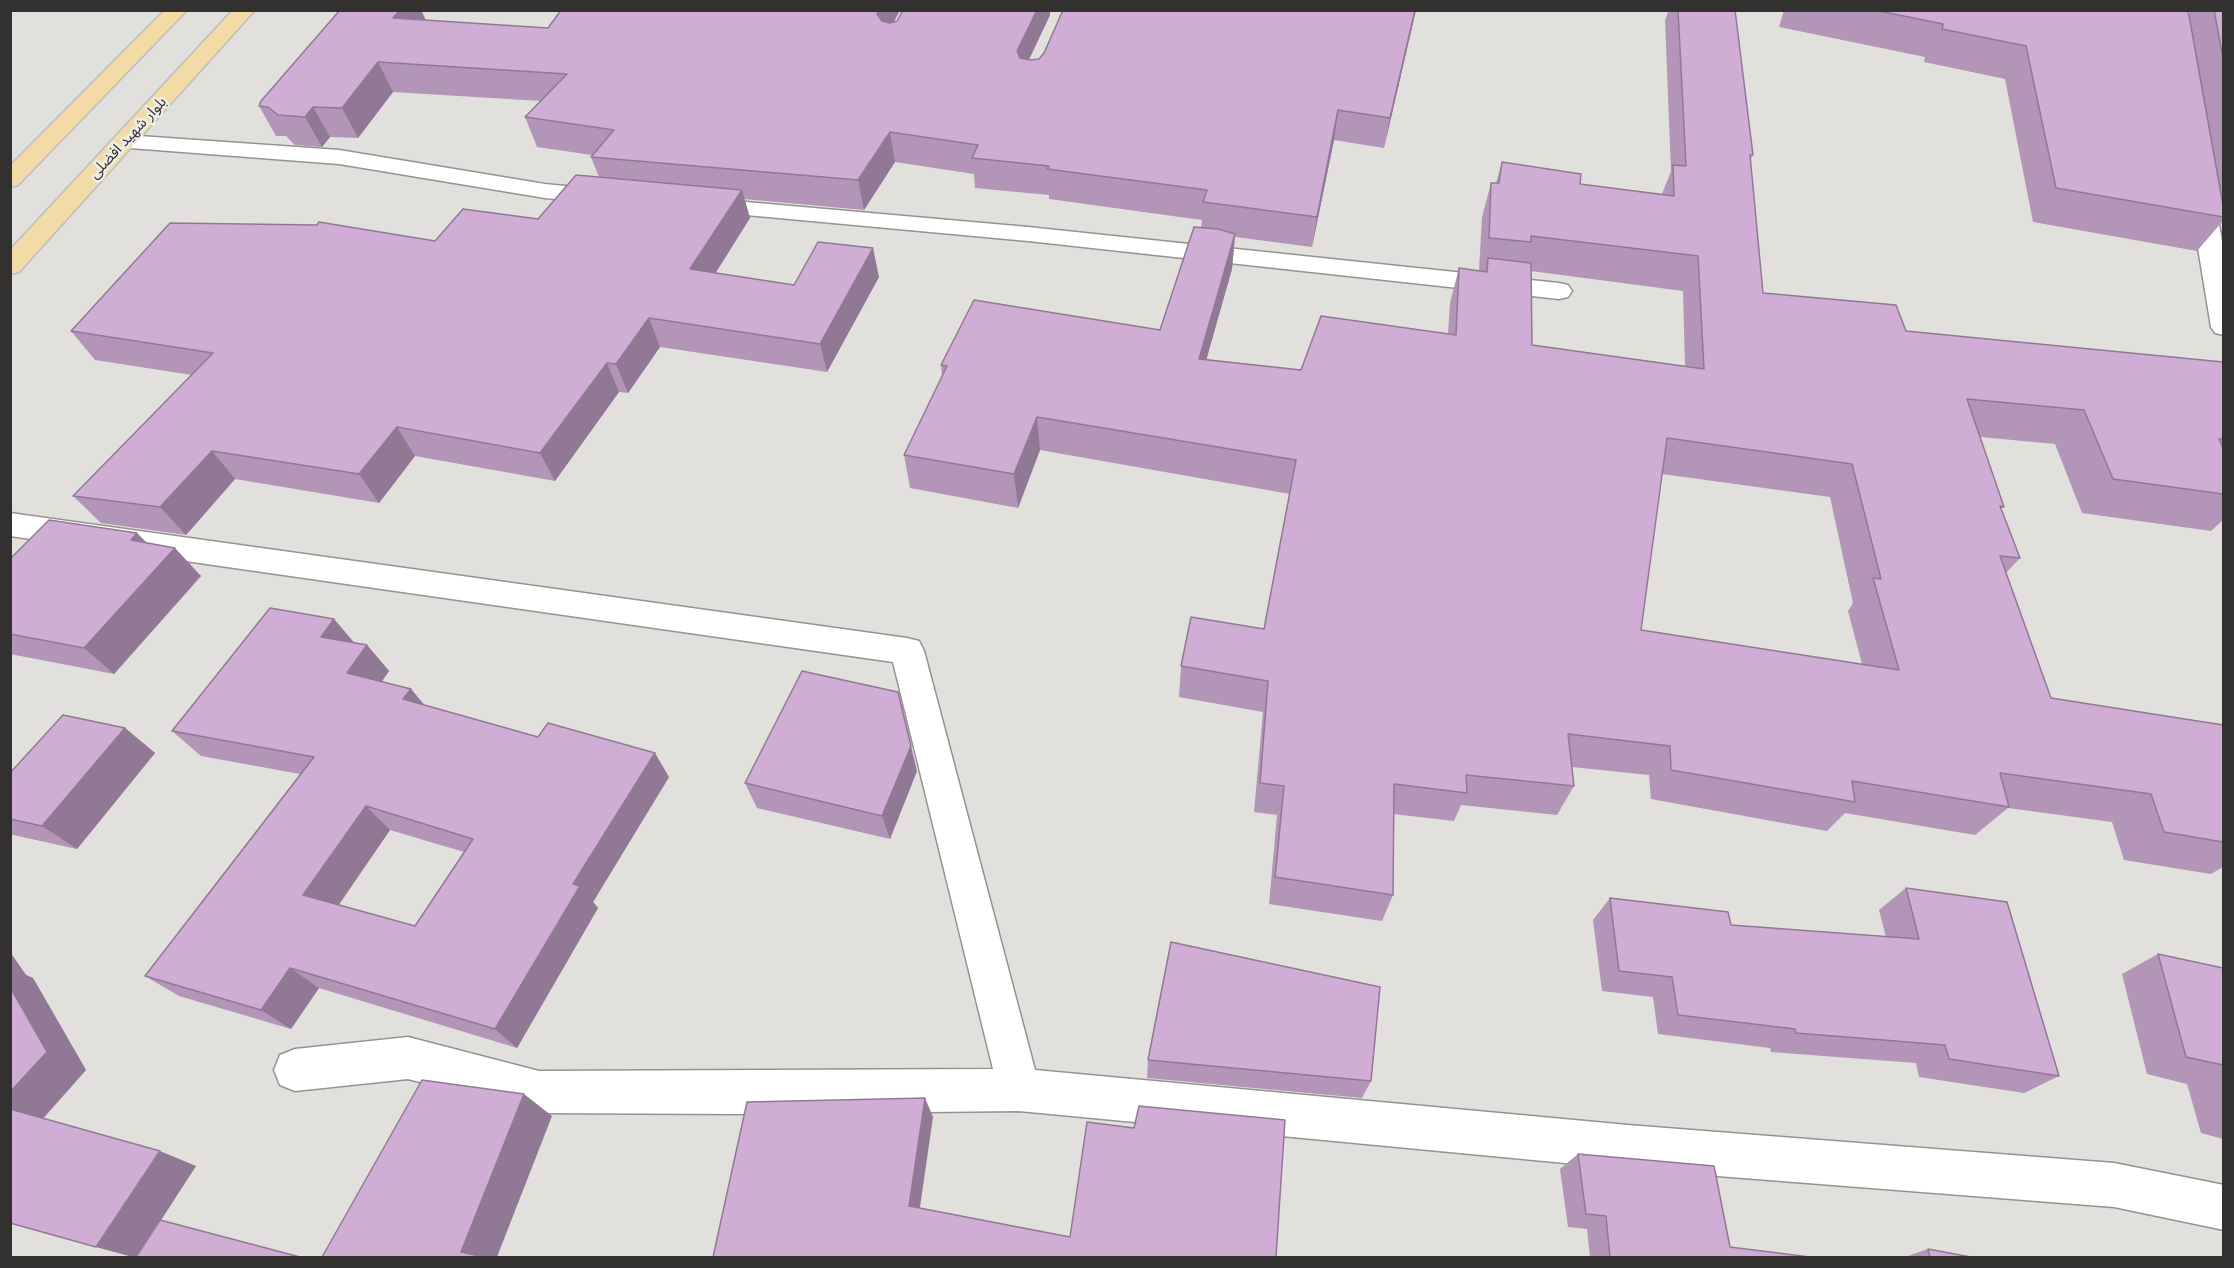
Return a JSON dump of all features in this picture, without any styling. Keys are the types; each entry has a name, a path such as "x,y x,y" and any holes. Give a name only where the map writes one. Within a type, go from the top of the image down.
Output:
{"main road":[{"path":"10,180 177,10"},
{"name":"بلوار شهید افضلی","path":"10,266 245,10"}],"street":[{"path":"2187,10 2223,20"},
{"path":"125,142 339,158 545,192 627,199"},
{"path":"2198,173 2222,316"},
{"path":"675,203 1028,234 1559,291"},
{"path":"10,524 907,651 1019,1090"},
{"path":"295,1070 408,1058 539,1092 751,1093 1019,1090 1628,1147 2114,1185 2223,1208"}],"building":[{"path":"340,10 400,10 393,18 548,28 561,10 879,10 877,14 882,21 890,23 897,21 903,10 1037,10 1017,51 1020,58 1030,60 1039,59 1044,53 1063,10 1415,10 1390,118 1338,110 1317,217 1203,202 1207,190 1047,169 1049,166 972,158 978,145 890,132 858,180 591,157 614,130 525,117 567,74 378,62 342,108 313,107 305,117 278,115 268,107 259,106"},
{"path":"1678,10 1735,10 1753,155 1750,155 1763,293 1896,305 1906,331 2223,362 2223,439 2219,439 2223,448 2223,494 2113,479 2084,410 1967,399 2004,507 2000,506 2020,558 2000,556 2051,698 2223,725 2223,842 2164,832 2151,794 2000,773 2009,807 1852,781 1855,802 1671,770 1670,746 1568,734 1574,786 1466,775 1467,793 1394,784 1393,895 1275,877 1284,786 1260,783 1268,681 1181,666 1191,617 1264,629 1296,460 1037,417 1014,474 904,455 947,366 941,365 974,300 1160,330 1194,227 1218,229 1235,234 1199,359 1301,370 1321,316 1456,335 1459,268 1487,272 1488,258 1531,263 1532,345 1704,369 1698,256 1531,236 1531,242 1489,238 1491,183 1499,183 1502,162 1581,174 1580,184 1674,196 1673,165 1686,166","holes":["1667,438 1852,464 1881,579 1873,578 1899,670 1641,630"]},
{"path":"1874,10 2188,10 2223,205 2223,217 2056,188 2026,46 1942,29 1943,24"},
{"path":"2214,10 2223,10 2223,58"},
{"path":"576,175 742,190 690,269 794,285 818,242 873,248 820,344 649,318 616,364 607,363 540,453 397,427 359,474 212,451 160,507 73,496 213,353 71,331 170,223 317,225 319,222 435,241 463,209 538,219"},
{"path":"49,520 137,533 131,540 175,548 84,648 10,634 10,559"},
{"path":"270,608 334,619 321,637 367,645 347,673 411,689 403,699 538,737 548,723 655,753 573,884 580,886 495,1029 290,968 261,1010 145,976 314,757 172,731","holes":["366,806 473,839 415,926 303,895"]},
{"path":"802,671 898,692 911,746 882,816 745,783"},
{"path":"63,715 125,728 42,826 10,819 10,773"},
{"path":"1906,888 2007,902 2059,1076 1949,1059 1945,1045 1796,1033 1795,1029 1678,1015 1672,977 1619,971 1610,898 1728,912 1731,925 1919,939"},
{"path":"1171,942 1380,987 1371,1081 1148,1060"},
{"path":"2158,954 2223,968 2223,1065 2186,1057"},
{"path":"10,987 47,1052 10,1092"},
{"path":"422,1080 524,1094 461,1252 484,1257 322,1257"},
{"path":"925,1098 909,1206 1070,1237 1087,1122 1134,1128 1139,1106 1285,1120 1276,1257 713,1257 747,1102"},
{"path":"10,1109 160,1151 96,1247 10,1223"},
{"path":"1578,1154 1714,1166 1730,1247 1810,1257 1610,1257 1606,1216 1586,1214"},
{"path":"160,1220 300,1257 136,1257"},
{"path":"1928,1249 1971,1257 1930,1257"}]}
